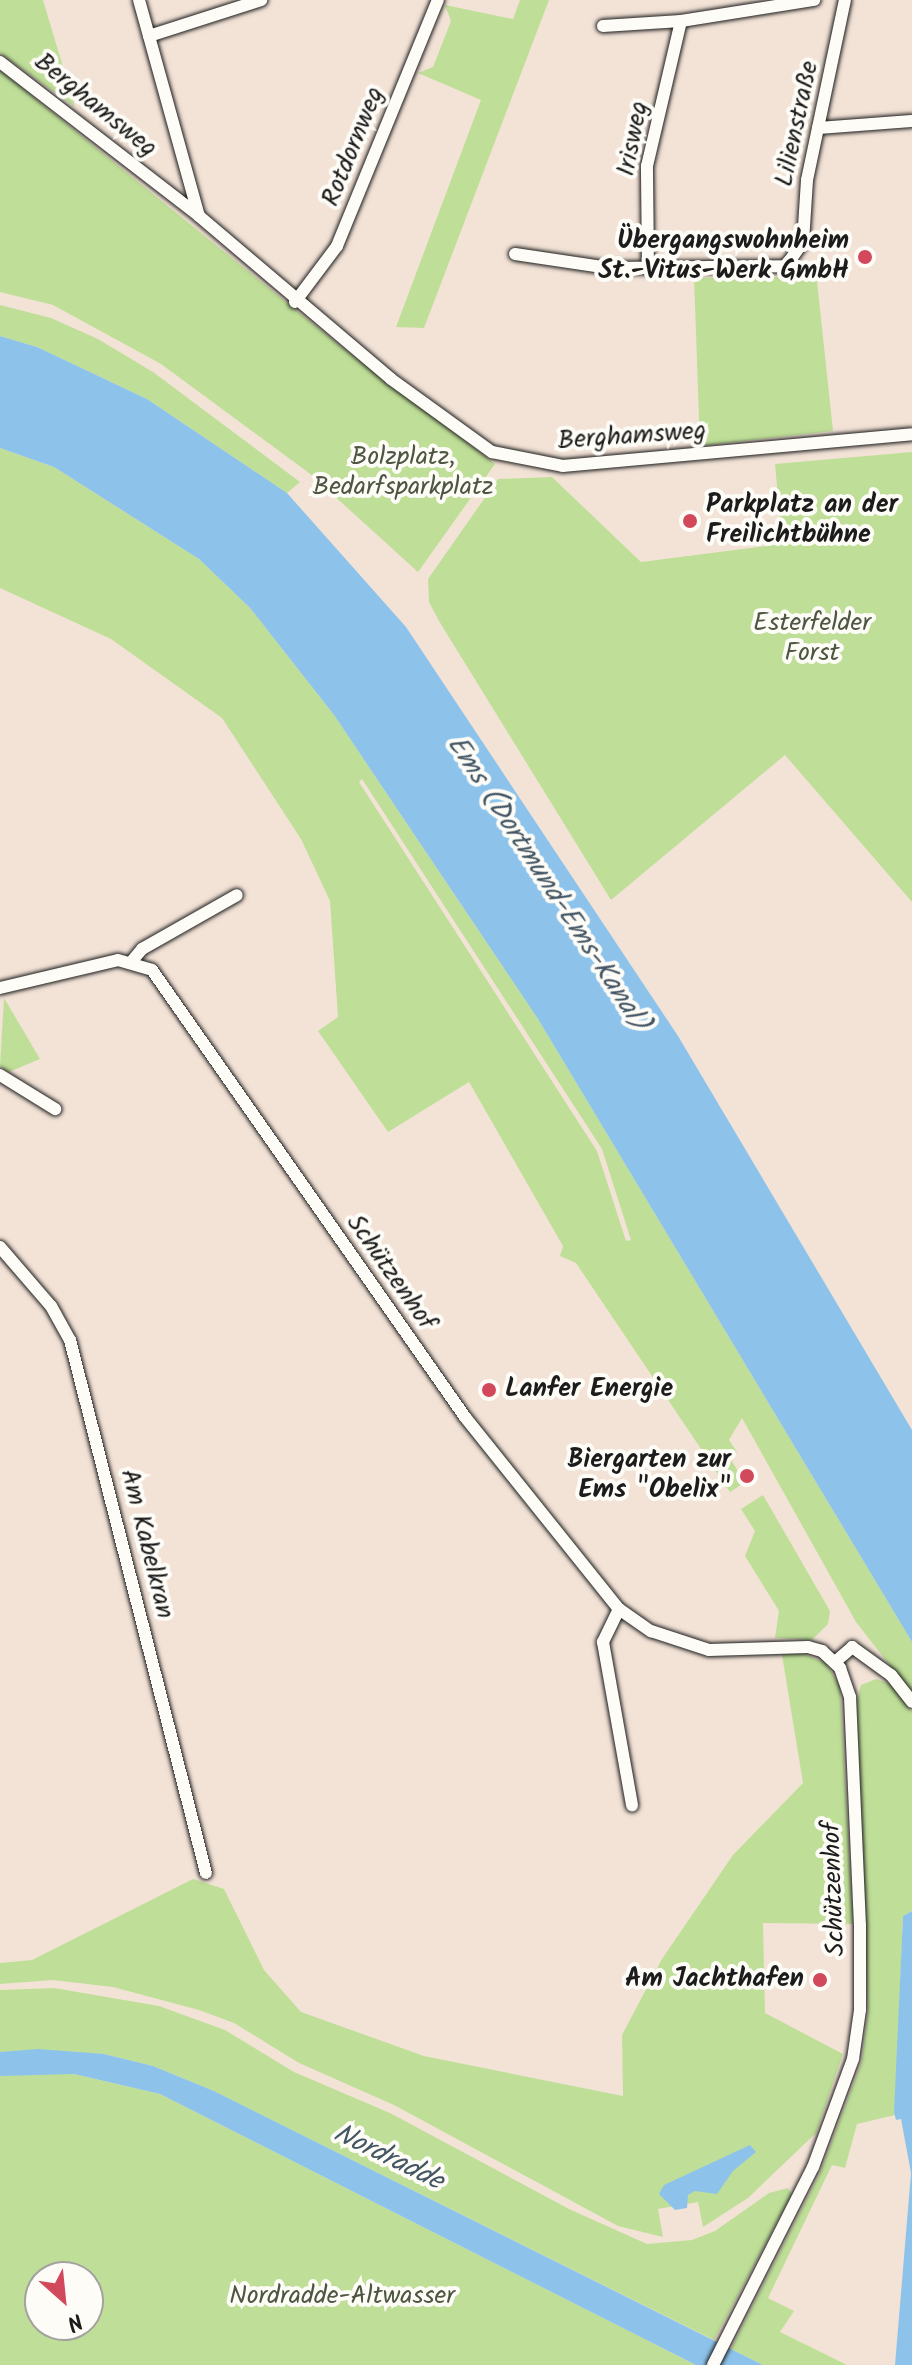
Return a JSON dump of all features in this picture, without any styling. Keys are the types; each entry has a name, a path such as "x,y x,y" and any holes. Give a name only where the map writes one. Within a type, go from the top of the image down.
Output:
{"street":[{"name":"Berghamsweg","path":"139,0 199,216"},
{"path":"149,36 261,0"},
{"name":"Rotdornweg","path":"295,302 337,246 438,0"},
{"path":"603,26 681,21 814,0"},
{"name":"Lilienstraße","path":"515,254 570,265 648,268 773,267 797,257 818,128 845,0"},
{"name":"Irisweg","path":"648,268 647,166 681,21"},
{"name":"Berghamsweg","path":"0,62 199,216 295,302 473,441 533,463 600,464 912,434"},
{"path":"818,128 912,121"},
{"path":"0,988 96,963 132,961 142,949 237,895"},
{"name":"Schützenhof","path":"132,961 161,981 456,1404 619,1609 651,1631 709,1650 808,1647 835,1662 851,1710 860,1925 860,2010 853,2059 813,2167 713,2365"},
{"path":"0,1075 55,1109"},
{"name":"Am Kabelkran","path":"0,1247 51,1306 70,1340 206,1873"},
{"path":"619,1609 603,1642 632,1805"},
{"path":"835,1662 852,1647 891,1675 912,1702"}],"green space":[{"path":"0,0 43,0 75,107 0,53"},
{"path":"520,0 549,0 424,328 396,327 481,100 418,73 433,67 451,21 445,5 513,19"},
{"name":"Bolzplatz, Bedarfsparkplatz","path":"0,70 349,353 495,464 418,572 309,473 161,364 53,305 0,292"},
{"path":"803,269 817,281 833,431 700,446 694,278 787,277"},
{"path":"0,305 51,318 98,339 153,372 300,482 287,493 147,399 37,347 0,336"},
{"path":"0,448 54,467 199,559 250,608 334,715 538,1019 912,1642 912,1694 856,1622 742,1418 729,1440 737,1452 729,1457 745,1482 730,1492 576,1263 560,1256 563,1246 469,1082 388,1132 318,1031 338,1017 330,901 301,839 222,718 111,639 0,588","holes":["362,779 602,1149 631,1240 626,1241 597,1151 359,782"]},
{"name":"Esterfelder Forst","path":"912,452 912,902 785,755 611,900 439,621 429,602 428,579 498,479 552,477 641,562 782,544 775,464"},
{"path":"4,998 40,1059 9,1072 0,1066"},
{"path":"763,1495 830,1611 828,1624 812,1640 775,1638 779,1611 745,1556 755,1531 741,1509"},
{"path":"801,1653 826,1663 840,1687 853,1924 763,1923 765,2013 843,2054 816,2133 748,2198 703,2227 698,2202 658,2209 663,2237 618,2226 394,2105 299,2063 234,2023 199,2010 113,1987 53,1980 0,1984 0,1963 32,1960 193,1879 224,1889 264,1970 301,2012 424,2056 623,2096 622,2035 662,1959 733,1855 803,1783 782,1655"},
{"path":"876,1679 891,1684 912,1711 912,1911 903,1916 895,2115 857,2124 845,2168 832,2165 768,2298 794,2311 780,2332 847,2365 763,2365 731,2349 821,2171 862,2061 868,2011 857,1701 861,1685"},
{"path":"54,1988 159,2006 225,2030 294,2072 390,2113 569,2209 647,2244 692,2240 715,2231 769,2193 788,2188 792,2194 714,2340 214,2091 153,2066 104,2054 0,2052 0,1990"},
{"name":"Nordradde-Altwasser","path":"22,2073 74,2074 160,2094 696,2365 0,2365 0,2076"}],"water":[{"name":"Ems (Dortmund-Ems-Kanal)","path":"0,336 37,347 147,399 287,493 406,627 678,1036 912,1430 912,1642 538,1019 334,715 250,608 199,559 54,467 0,448"},
{"path":"912,1911 912,2365 895,2365 911,2173 901,2119 896,2120 894,2112 903,1916"},
{"path":"38,2049 104,2054 153,2066 214,2091 763,2365 696,2365 160,2094 74,2074 0,2076 0,2052"},
{"path":"750,2145 756,2152 733,2171 717,2194 695,2191 688,2195 687,2208 675,2210 659,2194 664,2185"}],"place":[{"name":"Übergangswohnheim St.-Vitus-Werk GmbH","path":"865,257"},
{"name":"Parkplatz an der Freilichtbühne","path":"690,521"},
{"name":"Lanfer Energie","path":"489,1390"},
{"name":"Biergarten zur Ems \"Obelix\"","path":"747,1476"},
{"name":"Am Jachthafen","path":"820,1980"}],"water label":[{"name":"Nordradde","path":"388,2158"}]}
